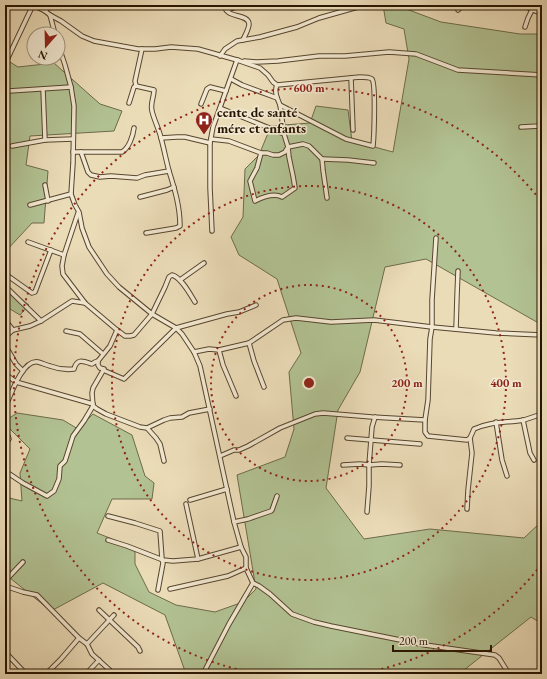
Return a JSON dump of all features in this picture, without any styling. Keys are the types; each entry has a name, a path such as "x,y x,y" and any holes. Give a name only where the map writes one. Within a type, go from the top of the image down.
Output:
{"street":[{"path":"5,64 33,5 61,21 82,36 94,41 142,49 171,47 198,49 260,68 277,85 330,79 368,77 373,80 373,146 346,139 280,105"},
{"path":"45,11 51,5"},
{"path":"225,5 228,13 248,21 249,24 243,40"},
{"path":"226,10 243,5"},
{"path":"220,56 225,49 237,41 260,37 297,27 353,7 365,5"},
{"path":"458,10 463,5"},
{"path":"525,5 526,7 541,13"},
{"path":"525,28 532,10"},
{"path":"50,15 53,26"},
{"path":"129,103 134,87 136,86 135,81 142,49"},
{"path":"237,60 257,62 278,61 319,56 345,56 389,52 416,54 458,70 542,75"},
{"path":"212,231 210,183 211,141 220,108 237,60"},
{"path":"65,66 71,87 74,106 71,194 79,212 82,228 89,247 107,274 119,287 152,314 176,328 194,352 202,374 234,522 241,547 246,557 246,568 253,583 270,594 292,614 314,622 425,645 495,655 499,658 509,674"},
{"path":"231,78 242,85 277,98"},
{"path":"350,78 352,130"},
{"path":"261,153 257,168 250,181 255,201 268,196 280,195 282,197 295,188 288,157 288,148 284,134 280,105 275,89 277,85"},
{"path":"136,86 154,90 152,113 161,138 179,205 180,226 146,233"},
{"path":"5,97 9,91 71,87"},
{"path":"201,104 207,89 210,87 226,91"},
{"path":"44,89 45,140"},
{"path":"220,108 284,134"},
{"path":"521,127 540,126 542,122"},
{"path":"73,152 122,152 126,150 134,134 134,128"},
{"path":"161,138 177,137 211,141 229,141 261,153 273,155 279,155 288,148 303,144 309,146 322,159 327,198"},
{"path":"12,146 45,140 73,139"},
{"path":"81,152 88,172 91,175 100,177 111,176 136,178 169,170"},
{"path":"322,159 374,163"},
{"path":"45,185 48,201"},
{"path":"140,197 174,187"},
{"path":"30,205 71,194"},
{"path":"79,212 64,255 62,266 63,274 85,303 117,330 125,336 134,335 152,314 170,275 174,275 180,280 195,302"},
{"path":"436,238 425,432 428,436 467,440 470,438"},
{"path":"28,242 64,255"},
{"path":"8,276 32,293 35,292 51,250"},
{"path":"180,280 204,263"},
{"path":"456,329 458,271"},
{"path":"8,289 41,321"},
{"path":"5,337 13,330 30,326 41,321 72,301 85,303"},
{"path":"98,361 100,368 124,379 176,328 239,312 256,305"},
{"path":"194,352 209,349 219,350 249,342 283,320 296,318 331,322 374,320 496,333 542,335"},
{"path":"5,320 13,330"},
{"path":"5,408 6,401 21,373 30,364 36,362 60,369 70,370 74,369 79,362 82,361 92,364 98,361 110,346 117,330"},
{"path":"66,331 80,334 103,354"},
{"path":"249,342 254,361 264,387"},
{"path":"5,345 16,364 23,371"},
{"path":"219,350 223,365 236,396"},
{"path":"5,471 47,496 54,491 59,479 60,466 65,462 73,436 93,405 93,388 104,370"},
{"path":"5,374 16,382 93,405 97,409 140,427 147,428 170,418 182,417 189,413 210,409"},
{"path":"220,456 234,450 239,450 280,428 315,414 323,413 425,420"},
{"path":"467,509 472,453 470,438 474,429 496,422 523,420 542,414"},
{"path":"367,512 370,486 369,465 372,426 375,417"},
{"path":"523,420 530,453 534,460"},
{"path":"496,422 502,460 507,476"},
{"path":"147,428 160,444 164,461"},
{"path":"5,433 9,439 5,443"},
{"path":"347,438 420,444"},
{"path":"343,465 400,465"},
{"path":"190,500 227,489"},
{"path":"234,522 271,512 277,496"},
{"path":"186,504 198,559"},
{"path":"108,516 135,522 160,531 163,563 158,590"},
{"path":"108,540 162,559 173,561 198,559 241,547"},
{"path":"5,581 22,562"},
{"path":"170,589 228,576 246,568"},
{"path":"203,674 229,624 253,583"},
{"path":"5,586 37,595 79,638 87,644 92,654 114,674"},
{"path":"99,610 138,647 140,651"},
{"path":"87,644 114,615"},
{"path":"46,674 79,638"},
{"path":"5,652 26,674"},
{"path":"86,674 100,660"}],"green space":[{"path":"383,5 400,5 401,7 441,22 520,34 542,34 542,325 426,259 385,267 360,372 338,410 326,488 364,539 430,529 524,538 542,521 542,624 531,617 459,674 186,674 165,615 103,583 51,611 5,574 5,497 22,501 20,473 30,449 5,424 5,421 17,413 63,420 78,429 93,414 132,435 145,476 154,483 152,499 112,499 97,533 135,548 135,564 149,592 176,605 215,612 243,602 256,589 237,475 285,457 294,429 289,372 301,353 277,279 239,255 231,237 243,217 245,169 259,155 271,126 310,123 316,106 348,110 352,141 393,152 409,59 404,29 386,23"},
{"path":"5,59 18,67 57,66 100,104 122,111 114,131 30,136 26,165 48,171 44,223 32,223 5,252"},
{"path":"5,287 29,305 20,315 5,306"}],"place":[{"name":"cente de santé mére et enfants","path":"204,135"}]}
